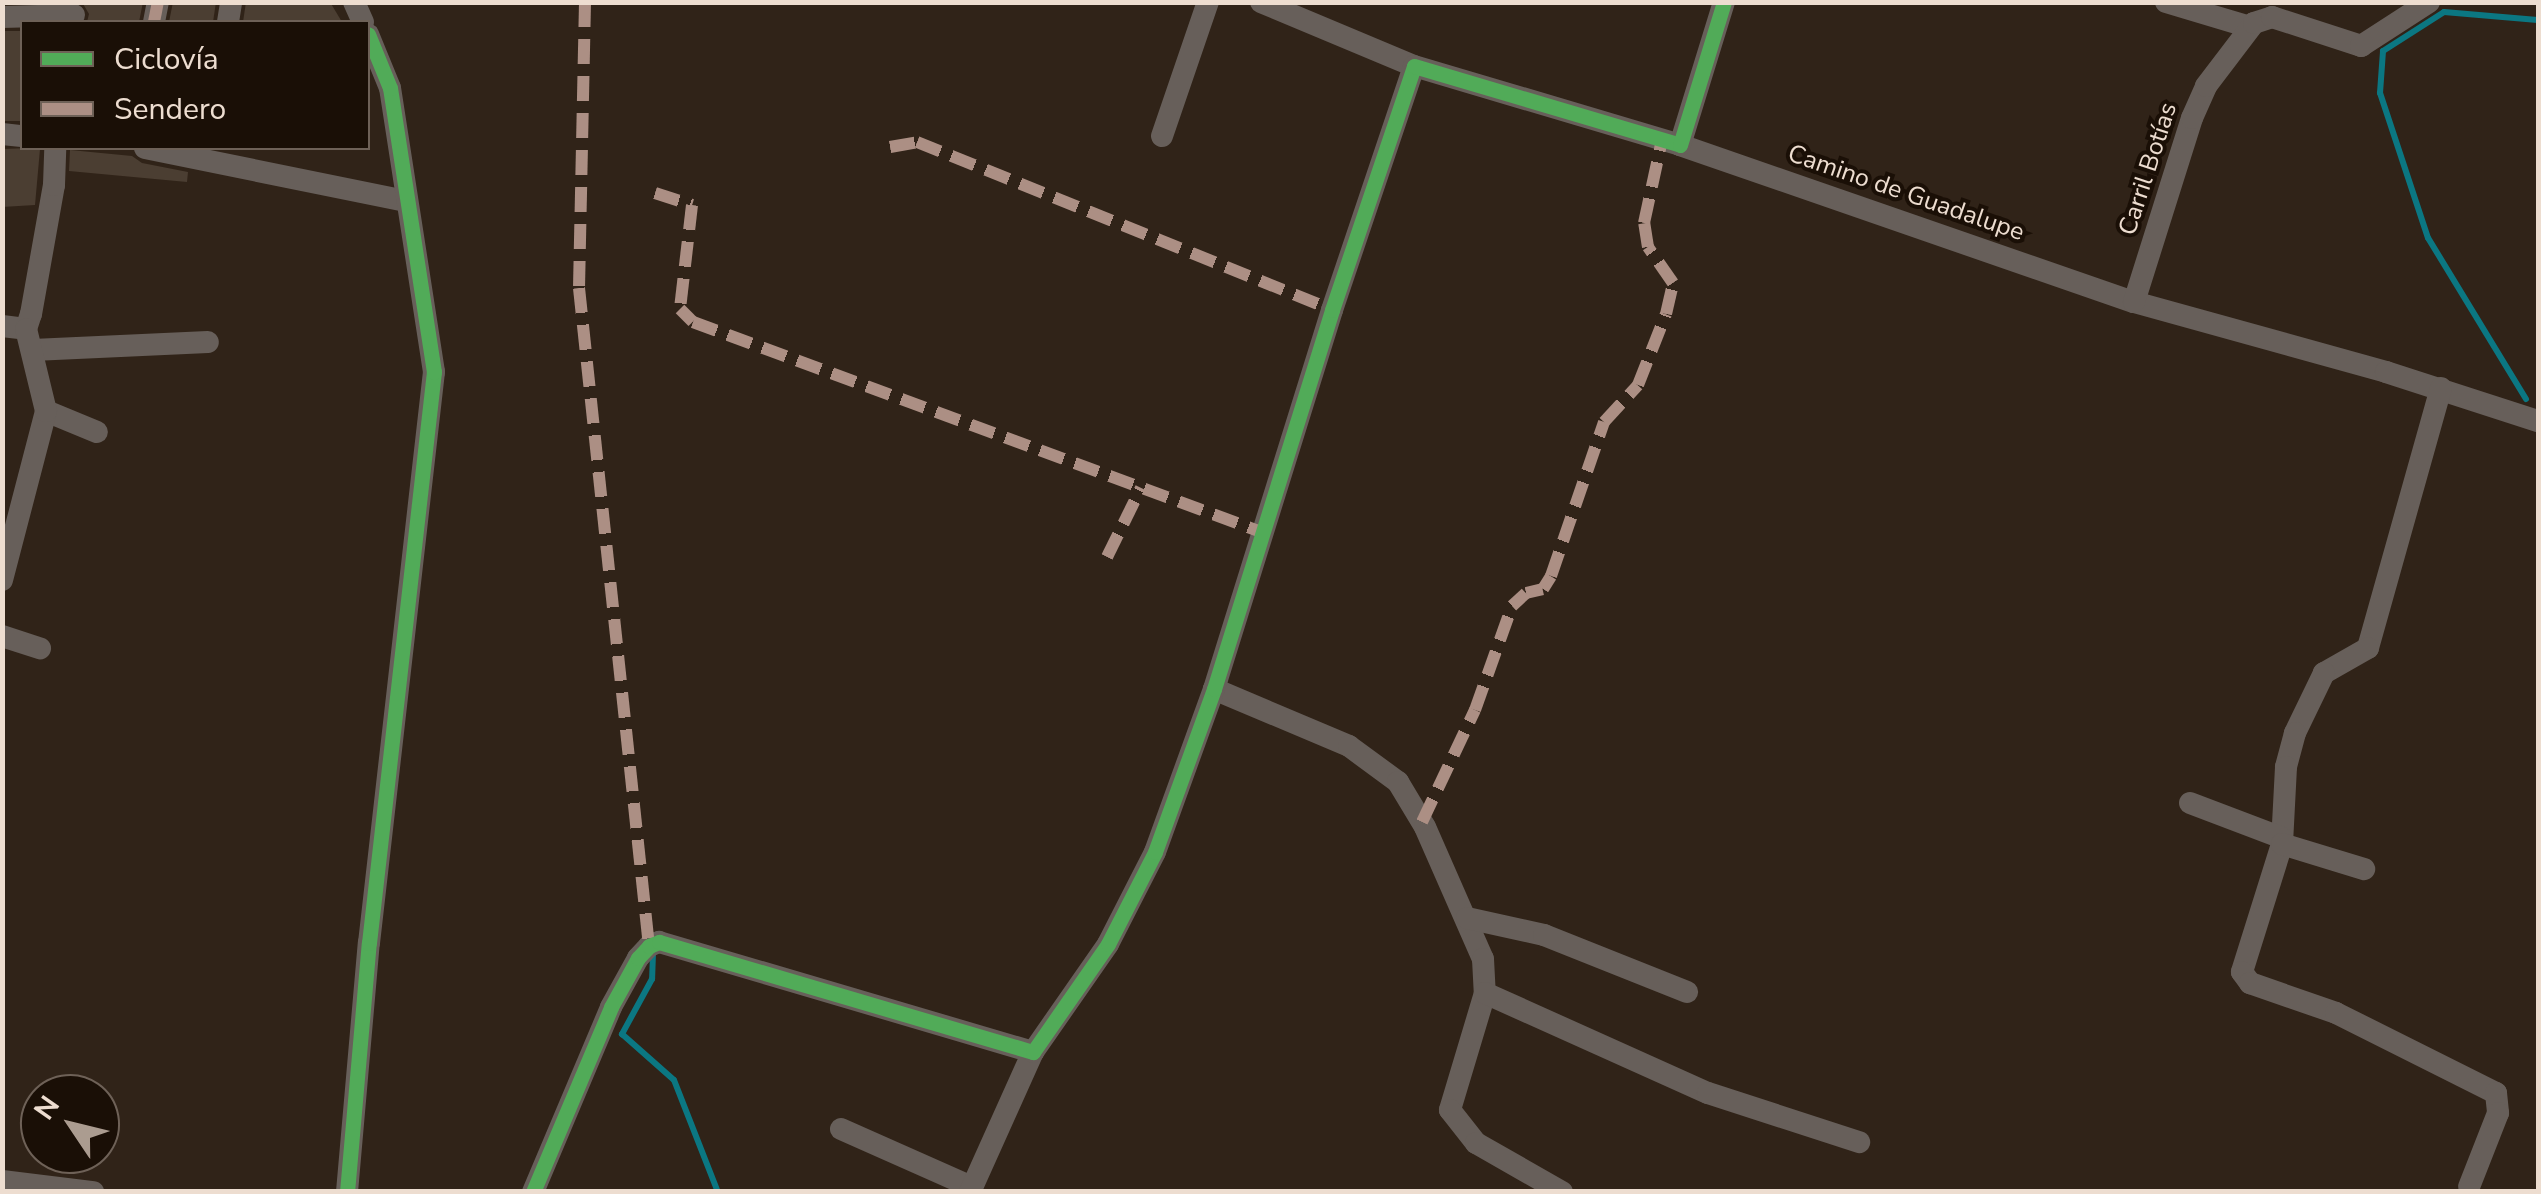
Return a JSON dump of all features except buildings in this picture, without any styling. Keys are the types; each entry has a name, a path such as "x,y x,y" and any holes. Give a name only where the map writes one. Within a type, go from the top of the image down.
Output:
{"street":[{"path":"1162,136 1208,2"},
{"name":"Camino de Guadalupe","path":"1260,2 1414,66 1680,144 2134,302 2441,388 2538,420"},
{"path":"1680,144 1724,2"},
{"path":"2166,2 2250,27 2272,17 2362,46 2429,2"},
{"path":"2,16 75,13"},
{"name":"Carril Botías","path":"2134,302 2192,118 2206,86 2250,27"},
{"path":"347,1192 369,943 434,372 406,201 370,43"},
{"path":"841,1129 971,1190 1033,1052 1076,994 1142,882 1214,689 1332,310 1414,66"},
{"path":"2,580 46,411 30,340 54,184 55,150"},
{"path":"155,150 406,201"},
{"path":"2,326 30,340 208,342"},
{"path":"2441,388 2375,631 2362,655 2324,674 2295,733 2286,767 2282,841 2243,976 2250,984 2336,1012 2496,1093 2498,1112 2469,1188"},
{"path":"46,411 97,432"},
{"path":"2,636 40,648"},
{"path":"1214,689 1348,746 1398,782 1467,918 1482,960 1486,993 1450,1110 1476,1143 1562,1192"},
{"path":"2190,803 2364,869"},
{"path":"1467,918 1544,935 1688,992"},
{"path":"533,1192 594,1042 649,946 671,944 1033,1052"},
{"path":"1486,993 1708,1093 1859,1142"},
{"path":"2,1181 93,1192"}],"waterway":[{"path":"2526,399 2428,238 2380,93 2383,51 2444,12 2538,20"},
{"path":"653,953 652,979 622,1034 674,1080 718,1192"}],"marked path":[{"path":"154,20 158,2"},
{"path":"585,2 579,288 649,946"},
{"path":"1422,822 1475,710 1512,606 1526,593 1543,589 1551,576 1604,422 1638,385 1666,314 1673,283 1648,247 1644,223 1662,140"},
{"path":"890,147 917,142 1332,310"},
{"path":"655,193 692,205 680,309 693,322 1264,533"},
{"path":"1107,557 1141,488"}],"cycle path":[{"path":"533,1192 611,1007 638,958 659,942 1033,1052 1108,944 1155,852 1214,689 1332,310 1414,66 1680,145 1724,2"},
{"path":"347,1192 369,943 434,372 390,88 370,39"}]}
